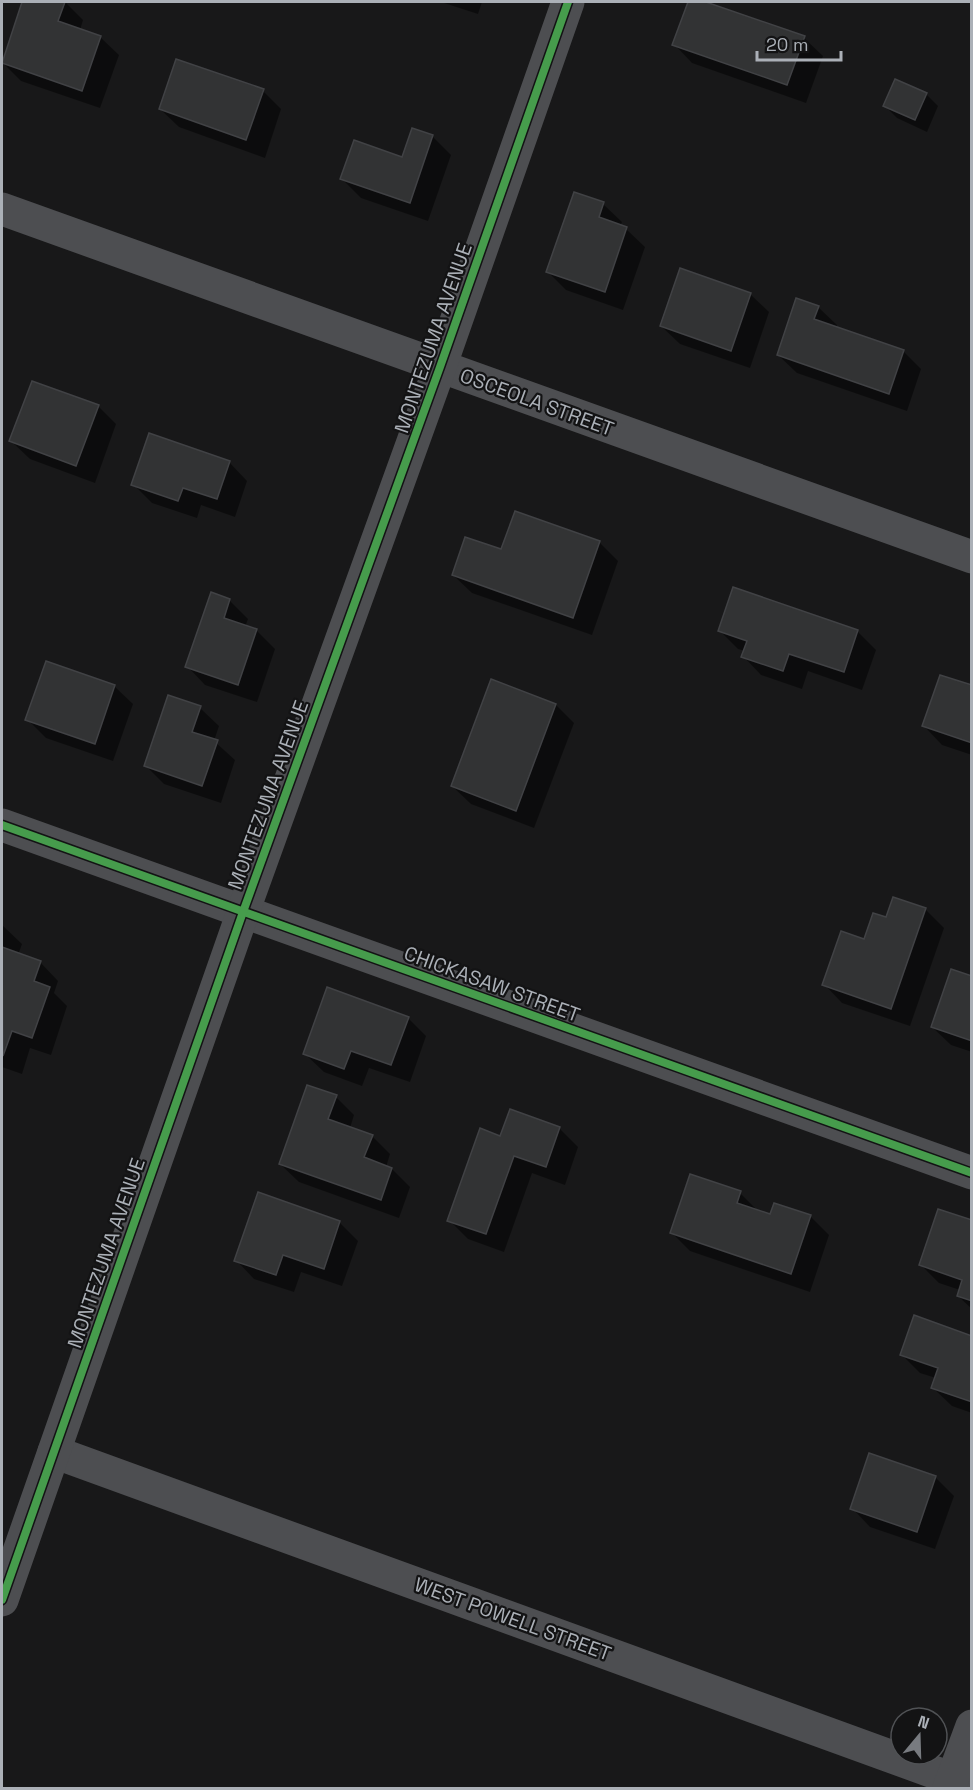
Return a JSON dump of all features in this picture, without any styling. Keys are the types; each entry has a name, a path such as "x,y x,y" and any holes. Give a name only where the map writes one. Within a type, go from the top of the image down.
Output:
{"street":[{"name":"MONTEZUMA AVENUE","path":"2,1600 243,912 440,367 568,2"},
{"name":"OSCEOLA STREET","path":"2,209 972,557"},
{"name":"CHICKASAW STREET","path":"2,825 972,1173"},
{"name":"WEST POWELL STREET","path":"54,1452 958,1785"},
{"path":"958,1785 972,1726"}],"building":[{"path":"22,2 65,2 58,21 101,36 82,91 2,63"},
{"path":"688,2 706,2 805,36 787,85 672,45"},
{"path":"176,59 264,89 246,140 159,109"},
{"path":"895,79 927,93 915,120 883,106"},
{"path":"412,128 433,135 410,203 340,179 354,140 402,157"},
{"path":"574,192 604,202 599,217 627,227 605,292 546,272"},
{"path":"680,268 751,293 731,351 660,326"},
{"path":"796,298 819,306 814,319 904,350 889,394 777,355"},
{"path":"32,381 99,405 76,466 9,441"},
{"path":"149,433 230,461 217,499 183,488 178,501 131,485"},
{"path":"515,511 600,541 573,618 452,575 465,537 501,549"},
{"path":"733,587 858,630 844,672 789,654 783,671 741,657 747,641 718,631"},
{"path":"211,592 230,599 224,618 257,629 238,685 185,667"},
{"path":"46,661 115,685 95,744 25,720"},
{"path":"940,675 972,685 972,743 922,726"},
{"path":"491,679 556,704 516,811 451,786"},
{"path":"168,695 201,706 192,732 218,740 202,786 144,766"},
{"path":"893,897 926,908 891,1009 822,985 841,931 864,939 873,913 886,917"},
{"path":"2,947 41,961 34,981 50,987 32,1038 12,1031 3,1056"},
{"path":"951,969 972,976 972,1041 931,1027"},
{"path":"327,987 409,1017 391,1065 351,1051 344,1069 303,1054"},
{"path":"307,1085 337,1095 328,1119 373,1135 364,1157 392,1168 381,1200 279,1164"},
{"path":"510,1109 560,1127 546,1167 514,1156 486,1234 447,1221 480,1128 500,1136"},
{"path":"690,1174 741,1191 737,1203 770,1214 774,1203 811,1215 791,1274 670,1233"},
{"path":"258,1192 340,1221 324,1269 283,1255 276,1275 234,1261"},
{"path":"938,1209 972,1220 972,1301 957,1296 962,1280 919,1265"},
{"path":"914,1315 972,1336 972,1402 931,1388 938,1368 900,1355"},
{"path":"869,1453 936,1476 917,1532 850,1509"}],"cycle path":[{"path":"2,1600 243,912 440,367 568,2"},
{"path":"2,825 972,1173"}]}
